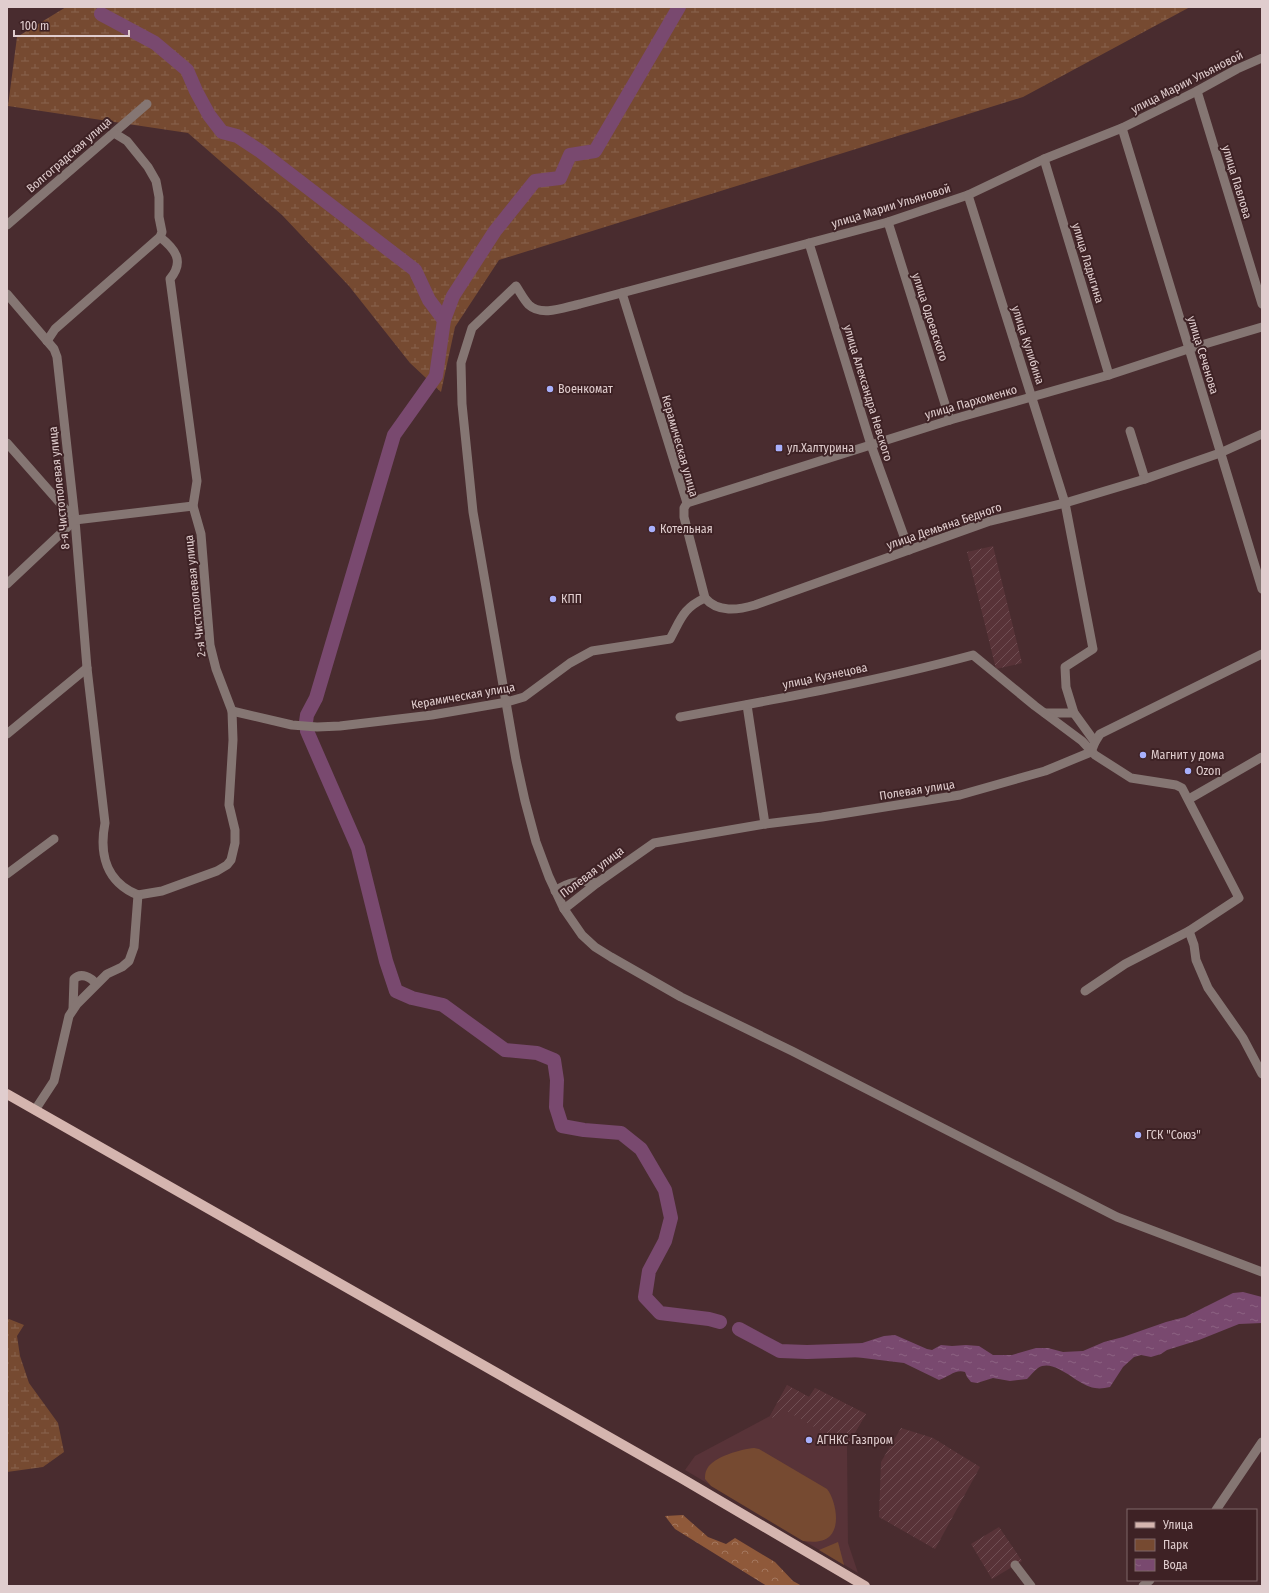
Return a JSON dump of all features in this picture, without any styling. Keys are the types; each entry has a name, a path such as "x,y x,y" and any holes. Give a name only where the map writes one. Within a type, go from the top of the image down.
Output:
{"main road":[{"path":"7,1094 675,1474 865,1586"}],"street":[{"name":"улица Марии Ульяновой","path":"507,702 473,512 462,404 461,363 472,328 516,286 528,304 536,310 541,311 580,304 888,222 968,195 1044,159 1122,128 1197,91 1236,69 1262,58"},
{"name":"улица Павлова","path":"1197,91 1262,304"},
{"name":"Волгоградская улица","path":"7,225 147,104"},
{"name":"улица Сеченова","path":"1122,128 1262,589"},
{"path":"47,341 54,329 160,236 162,232 159,217 159,197 156,181 148,167 127,141 114,133"},
{"name":"улица Ладыгина","path":"1044,159 1109,375"},
{"name":"улица Кулибина","path":"968,195 1065,503 1092,649 1065,666 1066,687 1074,713"},
{"name":"улица Одоевского","path":"888,222 950,420"},
{"path":"7,584 75,520 192,506 197,481 170,279 176,272 176,256 172,247 160,236"},
{"name":"улица Александра Невского","path":"809,243 871,445 909,550"},
{"name":"Керамическая улица","path":"232,711 292,725 317,727 340,726 432,715 507,702 524,697 570,663 592,651 670,640 685,611 694,603 705,598 684,517 684,508 687,503 622,293"},
{"name":"8-я Чистополевая улица","path":"7,294 47,341 57,357 75,520 87,668 105,823 102,847 105,862 118,883 127,891 138,895"},
{"name":"улица Пархоменко","path":"687,503 950,420 1109,375 1262,327"},
{"path":"1130,431 1145,479"},
{"name":"улица Демьяна Бедного","path":"705,598 710,604 732,610 755,605 990,521 1065,503 1145,479 1220,453 1262,434"},
{"path":"7,443 75,520"},
{"name":"2-я Чистополевая улица","path":"138,895 162,891 217,871 227,865 231,860 235,843 235,830 229,805 233,740 232,711 216,669 210,645 202,534 192,506"},
{"path":"1091,752 1100,734 1262,654"},
{"name":"улица Кузнецова","path":"680,717 915,670 973,655 1045,713"},
{"path":"7,734 87,668"},
{"path":"507,702 516,760 536,842 555,891 564,908 582,935 595,947 681,997 792,1051 1117,1217 1262,1272"},
{"path":"748,704 765,824"},
{"path":"1045,713 1074,713 1095,742"},
{"path":"1045,713 1082,741 1091,752 1131,778 1176,785 1182,788 1240,898 1189,931 1125,964 1085,990"},
{"name":"Полевая улица","path":"564,908 654,843 765,824 822,817 960,795 1045,771 1091,752"},
{"path":"1189,799 1262,757"},
{"path":"7,874 54,839"},
{"path":"555,891 569,883 584,880 597,883"},
{"path":"35,1110 54,1081 69,1016 77,1004 96,984 107,974 122,967 129,961 134,947 138,895"},
{"path":"1189,931 1194,945 1196,960 1208,988 1243,1038 1262,1074"},
{"path":"73,1010 74,979 77,976 82,975 91,978 96,984"},
{"path":"1217,1509 1262,1442"},
{"path":"1015,1565 1031,1586"}],"shaded area":[{"path":"993,546 1022,663 996,669 967,552"},
{"path":"787,1385 809,1397 815,1388 866,1414 847,1446 848,1543 858,1573 685,1470 695,1456 770,1416"},
{"path":"787,1385 809,1397 815,1388 866,1414 847,1446 785,1410 778,1421 770,1416"},
{"path":"901,1428 933,1438 980,1467 935,1549 879,1517 881,1462"},
{"path":"999,1527 1022,1561 992,1579 971,1544"}],"green space":[{"path":"66,7 1190,7 1023,97 499,260 455,327 441,392 410,363 349,286 282,215 188,133 8,106 17,37"},
{"path":"9,1319 24,1325 17,1336 20,1356 29,1383 58,1423 64,1452 43,1467 7,1472 7,1320"},
{"path":"754,1448 759,1449 827,1489 830,1493 836,1512 835,1525 830,1536 821,1541 803,1541 711,1486 705,1479 706,1470 721,1457 742,1450"},
{"path":"683,1515 708,1537 726,1544 735,1538 775,1562 793,1581 802,1586 767,1586 675,1529 665,1516"},
{"path":"838,1542 844,1565 819,1550"}],"water":[{"path":"1243,1292 1262,1297 1262,1323 1239,1324 1199,1340 1167,1350 1161,1354 1151,1357 1141,1355 1134,1357 1123,1367 1110,1387 1104,1388 1088,1386 1052,1366 1038,1368 1027,1379 1010,1381 993,1378 977,1383 971,1382 965,1372 961,1371 955,1372 939,1380 904,1363 847,1356 846,1352 853,1346 884,1336 895,1335 932,1350 941,1345 966,1345 979,1346 993,1355 1012,1355 1036,1348 1048,1348 1063,1352 1083,1351 1104,1342 1185,1317 1233,1293"}],"waterway":[{"path":"306,722 307,715 316,698 394,435 436,376 444,320 453,296 495,231 535,181 560,178 570,155 595,151 679,7"},
{"path":"101,14 155,43 187,70 209,115 222,132 237,136 260,151 415,270 429,300 444,320"},
{"path":"307,731 358,848 386,961 396,991 412,998 443,1005 505,1050 537,1053 554,1060 557,1080 556,1107 562,1126 584,1130 621,1133 641,1149 665,1190 671,1218 665,1241 649,1271 645,1297 660,1313 709,1319 720,1322"},
{"path":"739,1329 780,1351 807,1352 865,1350"}],"place":[{"name":"Военкомат","path":"550,389"},
{"name":"ул.Халтурина","path":"779,448"},
{"name":"Котельная","path":"652,529"},
{"name":"КПП","path":"553,599"},
{"name":"Магнит у дома","path":"1143,755"},
{"name":"Ozon","path":"1188,771"},
{"name":"ГСК \"Союз\"","path":"1138,1135"},
{"name":"АГНКС Газпром","path":"809,1440"}]}
